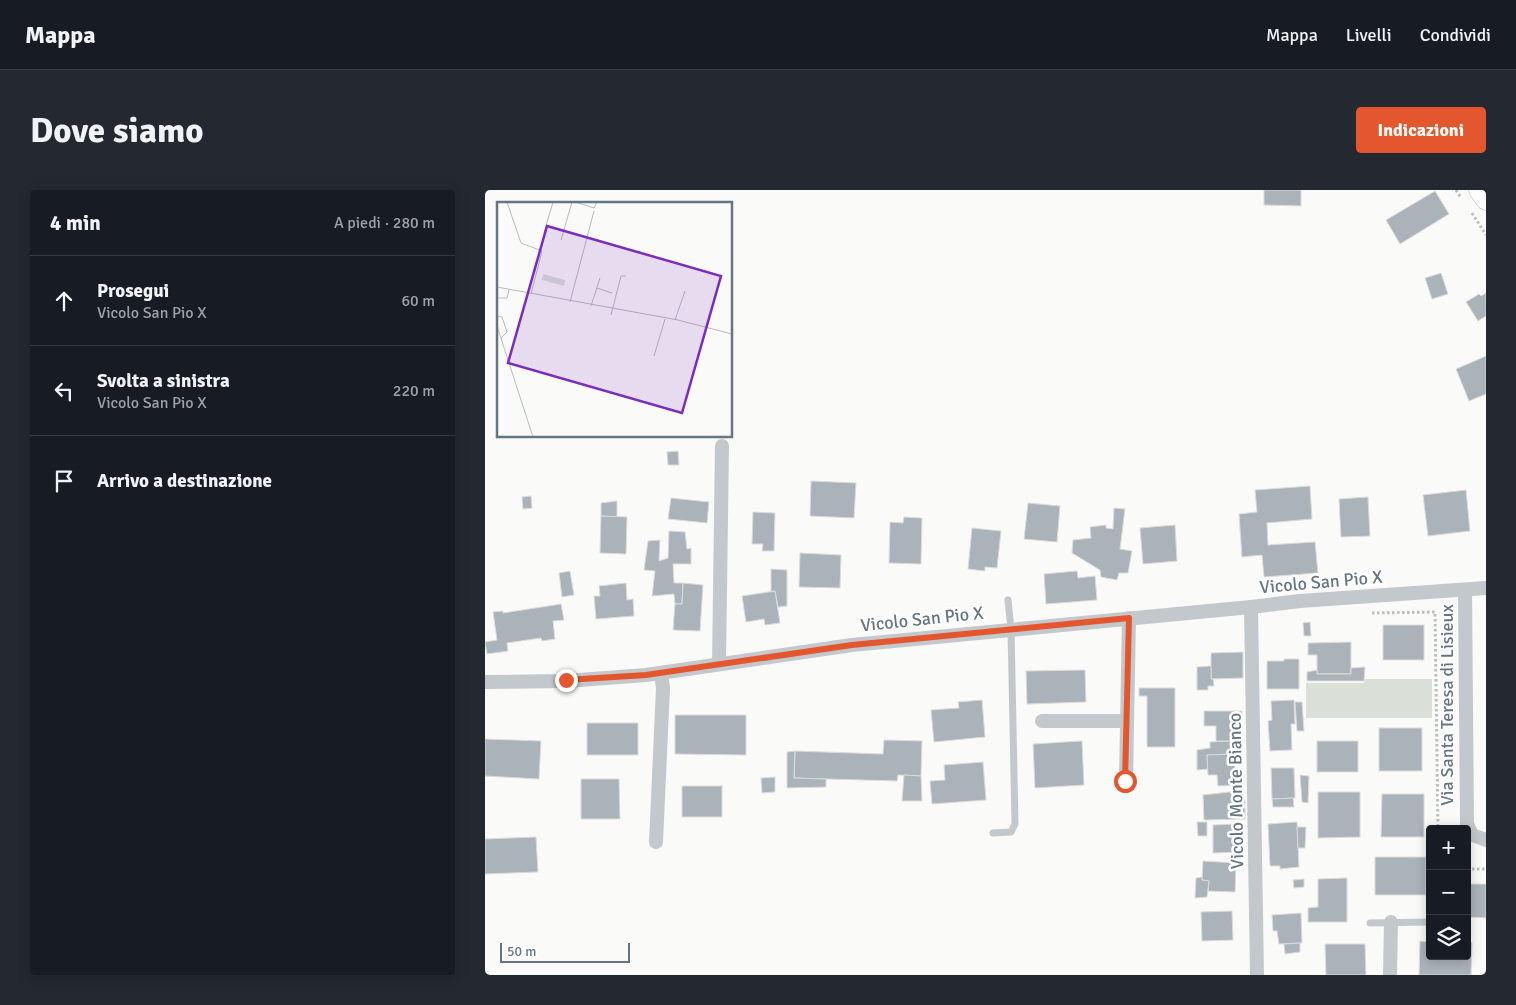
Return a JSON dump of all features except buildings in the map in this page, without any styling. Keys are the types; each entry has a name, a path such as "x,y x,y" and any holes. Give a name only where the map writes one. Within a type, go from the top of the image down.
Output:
{"main road":[{"path":"1479,190 1486,200"}],"street":[{"path":"719,664 722,446"},
{"name":"Vicolo San Pio X","path":"485,682 566,680 661,673 852,645 1300,601 1486,588"},
{"name":"Via Santa Teresa di Lisieux","path":"1465,590 1467,824 1472,835 1486,840"},
{"name":"Vicolo Monte Bianco","path":"1251,607 1257,975"},
{"path":"1125,781 1129,618"},
{"path":"656,842 663,688 661,673"},
{"path":"1042,721 1127,721"},
{"path":"1390,975 1391,922"}],"lane":[{"path":"993,833 1011,832 1015,824 1011,629 1008,600"},
{"path":"1370,923 1426,922"}],"path":[{"path":"1366,613 1435,612 1438,825"},
{"path":"1471,869 1486,869"}],"shaded area":[{"path":"1365,679 1432,679 1432,718 1306,718 1306,683 1364,683"}],"route":[{"path":"566,680 646,675 852,645 1129,618 1125,781"}]}
